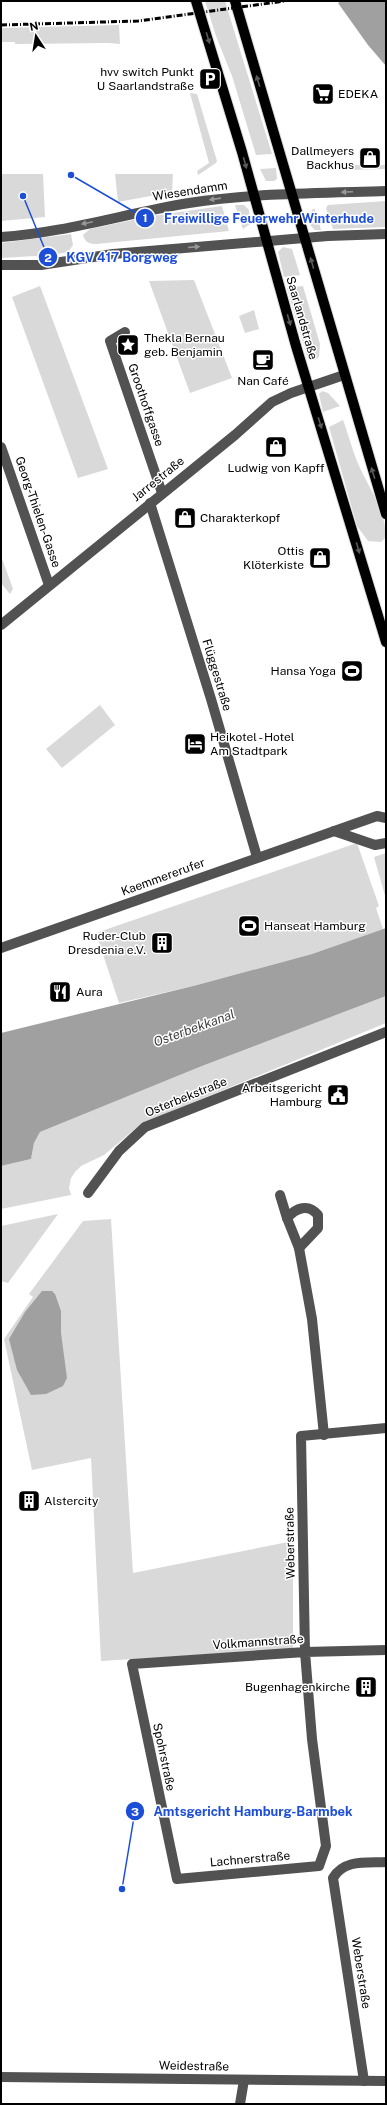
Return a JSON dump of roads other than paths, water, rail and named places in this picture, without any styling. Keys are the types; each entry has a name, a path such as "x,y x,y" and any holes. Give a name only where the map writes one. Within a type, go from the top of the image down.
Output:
{"main road":[{"name":"Saarlandstraße","path":"196,1 386,642"},
{"name":"Saarlandstraße","path":"235,1 386,514"}],"street":[{"name":"Wiesendamm","path":"1,237 24,236 189,203 254,196 386,191"},
{"path":"1,265 41,264 113,254 304,238 386,234"},
{"name":"Groothoffgasse","path":"124,332 110,341 162,493"},
{"name":"Jarrestraße","path":"1,625 150,502 235,435 272,402 309,386 344,375"},
{"name":"Georg-Thielen-Gasse","path":"1,447 50,585"},
{"name":"Flüggestraße","path":"150,502 211,699 257,856"},
{"name":"Kaemmererufer","path":"1,948 257,856 377,816 386,818"},
{"path":"334,831 375,845 386,843"},
{"name":"Osterbekstraße","path":"88,1193 118,1150 144,1127 386,1032"},
{"path":"280,1195 299,1248 312,1318 324,1436 386,1428"},
{"path":"287,1218 299,1208 315,1210 318,1215 318,1228 299,1248"},
{"name":"Weberstraße","path":"322,1861 326,1846 312,1739 305,1652 301,1436 324,1436"},
{"name":"Volkmannstraße","path":"132,1664 305,1652 386,1650"},
{"name":"Spohrstraße","path":"132,1664 177,1879"},
{"name":"Lachnerstraße","path":"177,1879 319,1866 322,1861"},
{"name":"Weberstraße","path":"364,2081 333,1878 337,1870 346,1865 386,1862"},
{"name":"Weidestraße","path":"1,2077 386,2081"},
{"path":"240,2104 244,2080"}],"water":[{"path":"341,1 386,1 386,66 368,45 338,3"},
{"name":"Osterbekkanal","path":"386,928 386,996 202,1066 40,1132 34,1143 31,1159 1,1166 1,1033 197,985 312,954"},
{"path":"42,1291 52,1291 55,1294 61,1311 61,1333 67,1378 63,1386 46,1394 31,1395 17,1370 9,1339 25,1312"}],"railway":[{"path":"1,25 138,21 285,1"}],"place":[{"name":"hvv switch Punkt U Saarlandstraße","path":"210,79"},
{"name":"EDEKA","path":"323,94"},
{"name":"Dallmeyers Backhus","path":"370,158"},
{"name":"Freiwillige Feuerwehr Winterhude","path":"71,175"},
{"name":"KGV 417 Borgweg","path":"23,196"},
{"name":"Thekla Bernau geb. Benjamin","path":"128,345"},
{"name":"Nan Café","path":"263,360"},
{"name":"Ludwig von Kapff","path":"276,447"},
{"name":"Charakterkopf","path":"185,518"},
{"name":"Ottis Klöterkiste","path":"320,558"},
{"name":"Hansa Yoga","path":"352,671"},
{"name":"Heikotel - Hotel Am Stadtpark","path":"195,744"},
{"name":"Hanseat Hamburg","path":"249,926"},
{"name":"Ruder-Club Dresdenia e.V.","path":"162,943"},
{"name":"Aura","path":"60,992"},
{"name":"Arbeitsgericht Hamburg","path":"338,1095"},
{"name":"Alstercity","path":"29,1501"},
{"name":"Bugenhagenkirche","path":"366,1687"},
{"name":"Amtsgericht Hamburg-Barmbek","path":"122,1889"}]}
